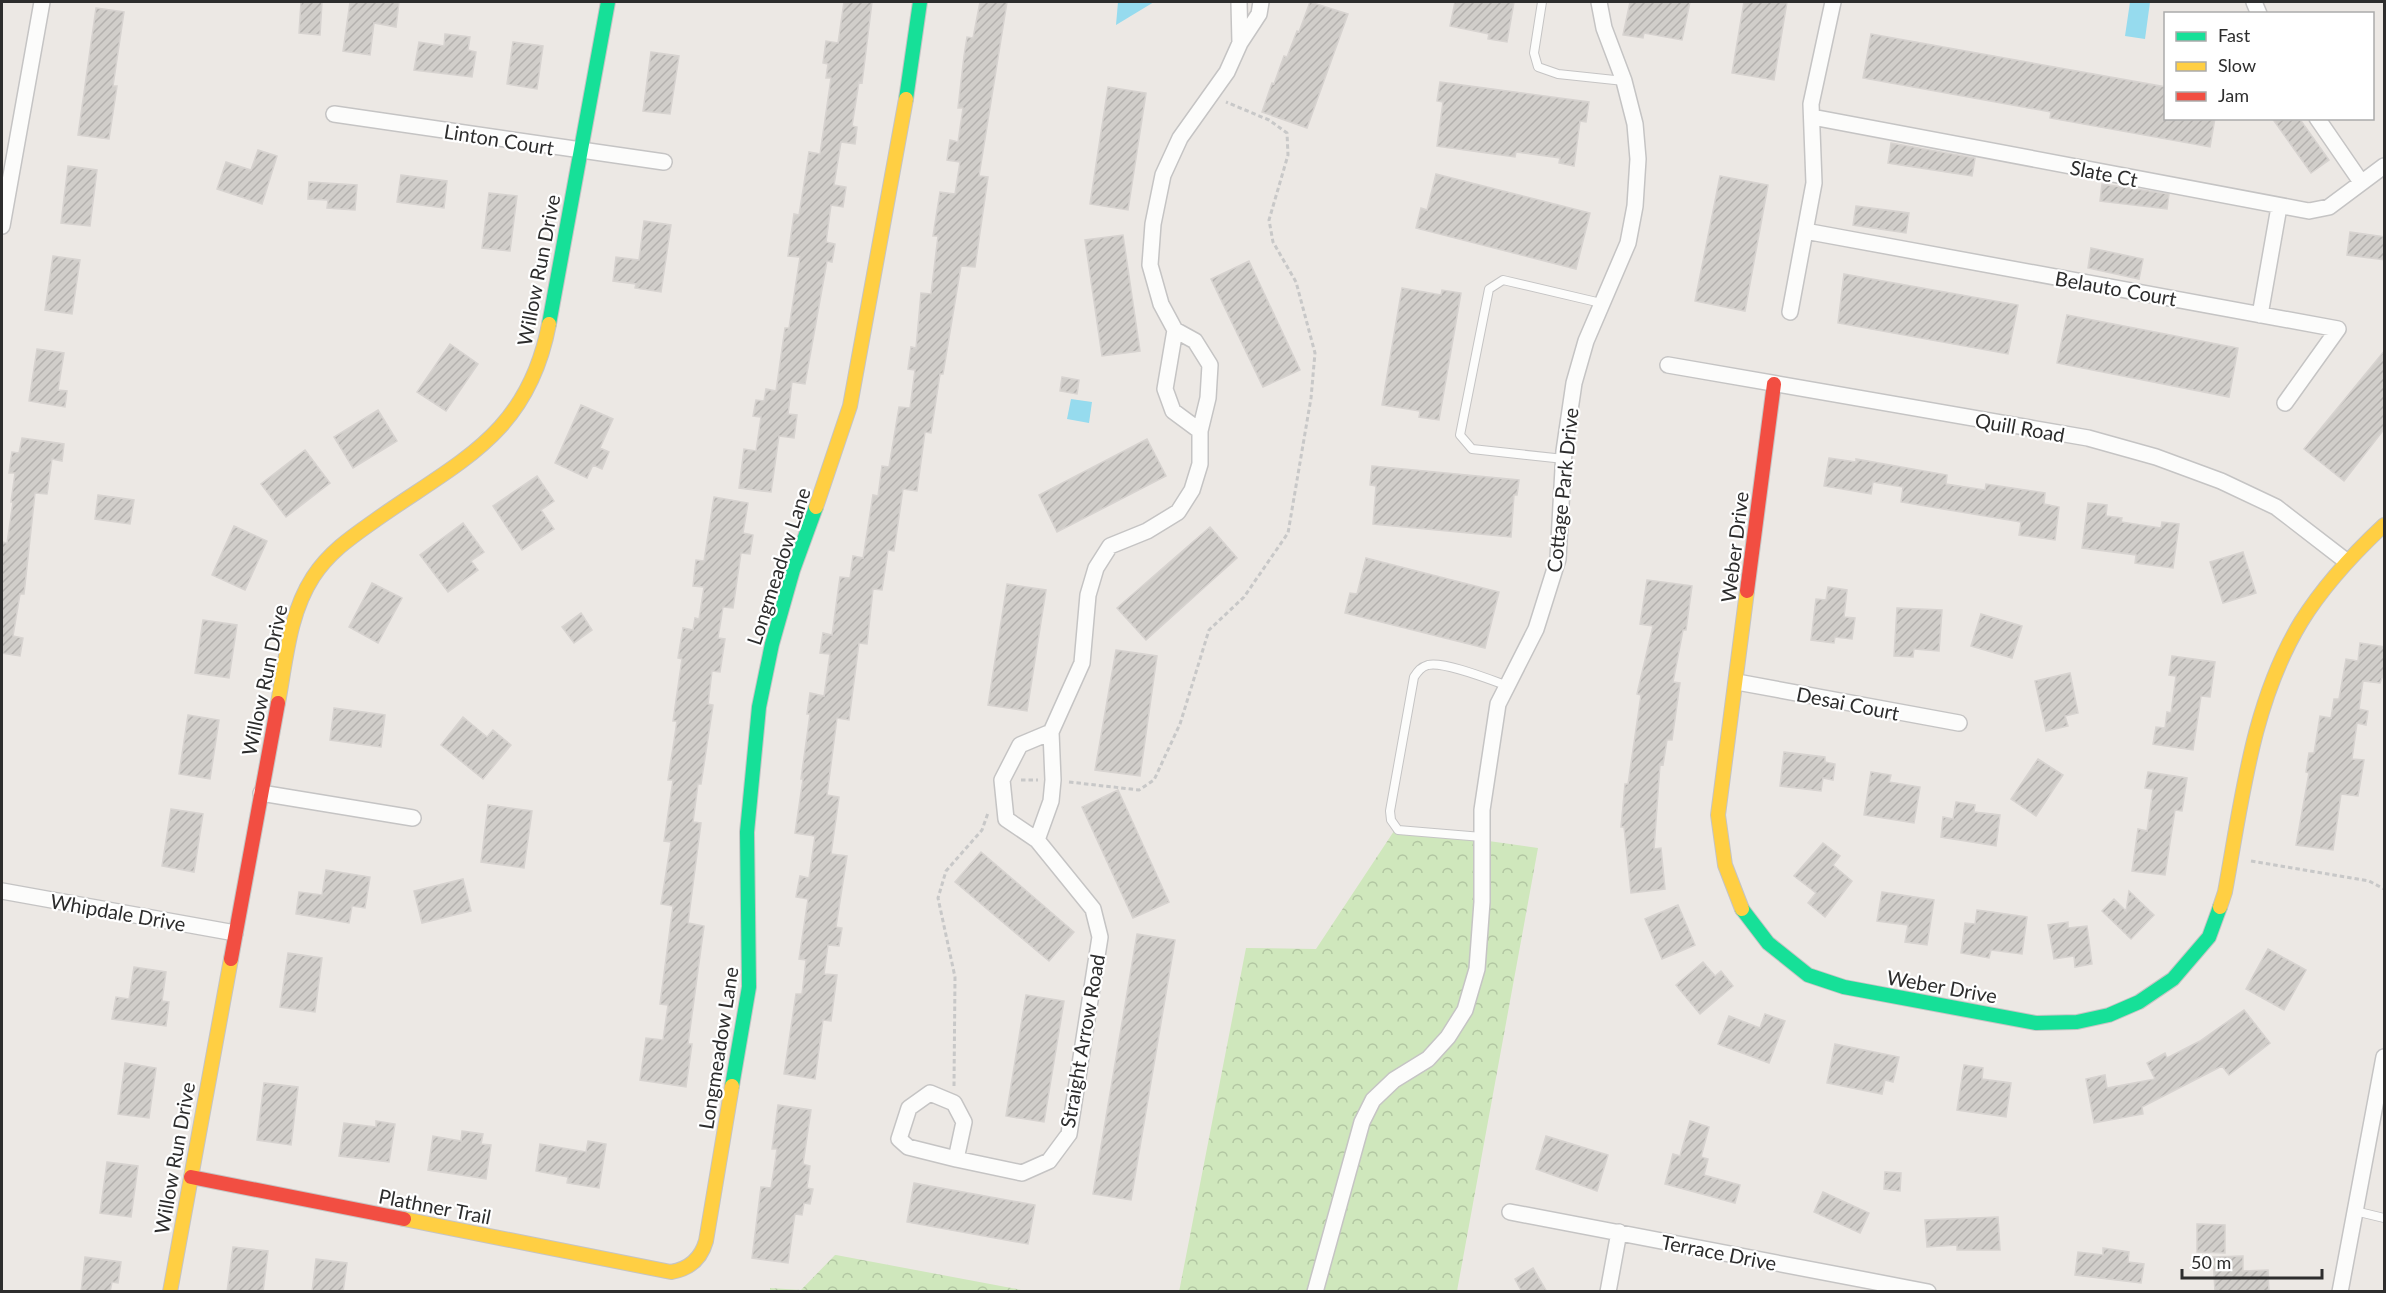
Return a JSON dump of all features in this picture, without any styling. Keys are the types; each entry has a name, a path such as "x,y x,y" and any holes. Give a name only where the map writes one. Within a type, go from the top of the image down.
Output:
{"street":[{"path":"2,226 42,2"},
{"name":"Willow Run Drive","path":"170,1292 294,615 311,576 340,545 493,437 513,416 530,388 544,350 608,2"},
{"name":"Longmeadow Lane","path":"671,1272 685,1269 695,1261 706,1241 749,987 747,832 751,770 759,707 772,644 793,570 833,462 850,406 901,130 920,2"},
{"path":"1239,2 1240,43"},
{"path":"1037,840 1051,801 1053,780 1051,732 1082,663 1088,595 1096,568 1110,546 1147,531 1178,512 1192,490 1200,464 1200,431 1208,398 1210,365 1195,340 1175,330 1161,304 1150,265 1153,225 1163,175 1180,138 1227,72 1240,43 1259,14 1261,2"},
{"name":"Cottage Park Drive","path":"1315,1292 1362,1122 1373,1100 1394,1080 1428,1059 1448,1037 1465,1010 1477,969 1480,938 1482,810 1498,704 1536,629 1558,559 1564,459 1574,382 1601,303 1628,243 1635,206 1638,159 1635,124 1624,81 1604,28 1599,2"},
{"path":"1790,312 1814,183 1811,104 1833,2"},
{"name":"Linton Court","path":"334,114 663,162"},
{"name":"Slate Ct","path":"1812,117 2309,211 2329,207 2385,166"},
{"path":"2318,120 2361,182"},
{"path":"2260,315 2279,207"},
{"name":"Belauto Court","path":"1805,231 2338,329 2285,403"},
{"path":"1175,330 1165,389 1173,411 1200,431"},
{"name":"Quill Road","path":"1668,365 2088,438 2156,457 2221,481 2276,507 2346,561"},
{"name":"Weber Drive","path":"1774,384 1718,815 1725,865 1741,908 1768,943 1808,975 1844,987 2036,1023 2077,1022 2109,1015 2139,1002 2173,980 2209,937 2224,892 2252,744 2270,687 2301,622 2346,561 2385,525"},
{"name":"Desai Court","path":"1737,682 1959,723"},
{"path":"1002,780 1020,745 1051,732"},
{"name":"Straight Arrow Road","path":"954,1103 930,1093 909,1108 900,1139 908,1147 1022,1173 1049,1161 1069,1134 1100,937 1093,909 1037,840 1006,819 1002,780"},
{"path":"261,793 413,818"},
{"name":"Whipdale Drive","path":"2,891 235,933"},
{"path":"2340,1292 2385,1057"},
{"path":"954,1103 964,1122 956,1159"},
{"name":"Plathner Trail","path":"191,1177 671,1272"},
{"name":"Terrace Drive","path":"1510,1212 1907,1290 1928,1292"},
{"path":"1608,1292 1618,1232"}],"lane":[{"path":"1542,2 1534,53 1538,67 1558,74 1624,81"},
{"path":"1564,459 1472,449 1460,435 1489,289 1503,280 1601,303"},
{"path":"1482,837 1398,830 1393,827 1390,811 1414,677 1420,668 1430,664 1444,666 1508,686"},
{"path":"2355,1211 2385,1218"}],"path":[{"path":"1002,780 1053,780 1139,790 1154,780 1180,724 1209,630 1244,597 1288,534 1311,398 1315,353 1296,282 1274,242 1269,220 1288,155 1287,133 1269,120 1210,95"},
{"path":"954,1103 955,977 938,898 946,871 982,830 990,810"},
{"path":"2232,858 2369,881 2385,889"}],"green space":[{"path":"1396,828 1538,848 1457,1291 1179,1292 1246,948 1316,949"},
{"path":"835,1255 1027,1291 770,1291 770,1288 801,1290"}],"water":[{"path":"1118,2 1154,2 1116,25"},
{"path":"2130,2 2150,2 2145,39 2125,36"},
{"path":"1071,399 1092,402 1089,423 1067,419"}],"building":[{"path":"301,2 322,2 320,35 299,33"},
{"path":"350,2 399,2 396,27 374,23 370,55 343,51"},
{"path":"844,2 872,2 862,83 859,82 852,126 857,127 855,144 841,142 834,185 846,187 843,207 831,205 826,242 835,244 832,262 827,261 805,384 792,382 788,414 797,415 794,438 779,436 771,492 739,488 744,449 756,451 761,417 753,416 756,400 764,401 766,389 776,391 785,328 789,328 800,257 788,256 794,214 799,215 809,152 820,154 831,78 826,78 828,64 823,63 826,41 838,43"},
{"path":"980,2 1007,2 979,176 988,177 975,267 961,266 931,433 925,432 917,491 903,489 894,551 888,550 882,590 873,589 867,644 859,643 849,720 837,718 827,795 839,797 831,854 847,856 836,927 842,928 839,946 828,945 824,974 837,975 831,1021 823,1020 815,1079 784,1074 796,994 802,994 806,960 799,959 808,899 796,897 800,876 809,878 815,836 795,833 810,714 807,714 810,693 824,696 830,654 820,653 823,633 832,635 840,577 850,578 853,556 863,558 873,495 878,496 882,466 889,467 899,407 910,408 915,370 908,369 911,347 916,348 921,293 931,294 938,236 933,236 940,192 955,194 960,162 947,160 950,140 958,142 963,108 958,108 964,56 967,37 973,38"},
{"path":"1310,2 1348,14 1307,128 1262,112 1272,83 1274,84 1284,56 1287,57 1297,31 1299,32"},
{"path":"1455,2 1514,2 1507,42 1488,39 1489,34 1450,26"},
{"path":"1630,2 1690,2 1682,40 1644,33 1643,38 1623,35"},
{"path":"1744,2 1787,2 1774,80 1732,73"},
{"path":"96,8 124,12 113,86 117,86 109,139 78,135"},
{"path":"445,34 470,37 468,50 476,52 472,77 414,70 419,42 444,46"},
{"path":"1871,34 2164,87 2164,120 2215,120 2210,147 2050,118 2051,112 1863,78"},
{"path":"513,42 543,46 537,89 507,84"},
{"path":"651,52 679,56 670,114 643,111"},
{"path":"1440,82 1589,102 1586,122 1580,121 1574,166 1559,163 1560,158 1516,152 1515,157 1437,146 1443,102 1437,101"},
{"path":"1108,87 1146,93 1128,210 1090,204"},
{"path":"2273,120 2300,120 2329,160 2311,173"},
{"path":"1891,143 1975,158 1972,176 1888,163"},
{"path":"258,150 277,156 262,204 217,189 226,162 251,170"},
{"path":"68,166 97,170 90,226 61,223"},
{"path":"1436,174 1590,213 1576,269 1416,228 1421,208 1427,210"},
{"path":"401,175 447,181 444,208 397,202"},
{"path":"1720,176 1768,185 1745,311 1695,301"},
{"path":"309,182 357,185 355,210 327,208 328,200 308,199"},
{"path":"2102,184 2169,194 2167,209 2100,201"},
{"path":"489,193 517,196 510,251 482,248"},
{"path":"1856,206 1909,213 1906,233 1853,225"},
{"path":"644,221 671,225 661,292 635,288 636,284 613,281 616,257 639,260"},
{"path":"2350,232 2385,237 2385,260 2347,255"},
{"path":"1123,235 1140,351 1102,356 1085,240"},
{"path":"2091,248 2143,259 2139,279 2088,268"},
{"path":"53,256 80,260 72,314 45,310"},
{"path":"1249,261 1300,370 1263,387 1211,279"},
{"path":"1844,274 2018,305 2008,354 1838,323"},
{"path":"1402,288 1441,295 1442,290 1461,293 1439,420 1419,417 1420,411 1382,405"},
{"path":"2067,315 2238,348 2229,397 2057,363"},
{"path":"450,344 478,364 446,411 417,392"},
{"path":"37,349 64,353 58,390 67,391 65,407 29,401"},
{"path":"2385,350 2385,428 2344,481 2304,449"},
{"path":"1062,377 1079,380 1077,394 1060,391"},
{"path":"581,405 613,419 600,448 609,452 602,469 593,465 587,478 555,463"},
{"path":"378,410 397,441 353,468 334,437"},
{"path":"22,438 64,444 62,461 52,459 47,494 35,493 24,594 20,594 13,636 23,638 20,656 2,653 2,542 7,543 13,502 11,502 15,473 9,473 12,452 19,453"},
{"path":"1147,439 1166,476 1057,532 1039,495"},
{"path":"305,450 330,483 286,517 261,484"},
{"path":"1829,458 1856,462 1856,459 1947,475 1946,484 1985,490 1986,484 2045,493 2044,504 2059,507 2055,540 2019,535 2021,522 1901,502 1903,487 1873,482 1871,494 1824,486"},
{"path":"1372,466 1519,480 1517,495 1514,495 1511,537 1373,524 1376,486 1370,485"},
{"path":"537,476 554,501 541,510 554,529 522,550 493,506"},
{"path":"98,495 134,500 130,524 95,519"},
{"path":"714,497 748,503 743,533 753,535 750,554 741,553 733,608 723,607 718,638 725,639 720,672 712,671 708,704 713,705 693,822 701,823 688,923 704,926 688,1044 692,1044 686,1087 640,1080 646,1038 663,1040 668,1005 660,1004 673,906 661,904 671,842 664,841 673,780 668,780 677,721 673,721 682,659 678,658 683,628 693,630 695,618 699,619 704,587 693,586 696,560 704,561"},
{"path":"2088,503 2107,505 2106,516 2122,518 2121,522 2161,528 2162,522 2179,524 2173,568 2135,563 2136,555 2082,548"},
{"path":"463,523 484,552 471,561 478,570 448,592 420,555"},
{"path":"234,526 267,541 245,590 212,575"},
{"path":"1210,527 1237,558 1146,640 1117,608"},
{"path":"2243,552 2256,593 2223,603 2210,562"},
{"path":"1366,558 1499,592 1485,648 1345,613 1350,593 1357,594"},
{"path":"1647,580 1692,586 1686,630 1683,630 1673,682 1680,683 1672,740 1667,740 1663,765 1660,764 1654,849 1661,848 1665,889 1631,893 1624,827 1621,827 1625,784 1628,784 1641,695 1637,694 1653,626 1640,624"},
{"path":"372,583 402,598 378,643 349,627"},
{"path":"1007,584 1046,590 1027,711 988,705"},
{"path":"1828,587 1847,590 1844,617 1855,618 1852,639 1835,637 1834,643 1811,640 1816,599 1826,600"},
{"path":"1897,608 1942,610 1939,651 1914,649 1913,657 1894,656"},
{"path":"581,613 592,630 574,643 562,627"},
{"path":"1981,614 2022,626 2012,658 1971,646"},
{"path":"203,620 237,625 229,678 195,673"},
{"path":"2360,643 2385,647 2385,670 2380,683 2363,681 2359,709 2368,711 2366,725 2357,723 2352,759 2364,760 2358,796 2341,794 2333,850 2296,845 2309,773 2306,772 2309,753 2314,753 2320,716 2331,718 2334,699 2339,699 2346,659 2358,661"},
{"path":"1116,650 1157,656 1140,776 1095,770"},
{"path":"2172,656 2215,662 2210,697 2201,696 2193,750 2153,744 2156,727 2165,728 2167,712 2171,713 2176,676 2169,675"},
{"path":"2070,673 2078,713 2065,716 2068,726 2046,731 2035,681"},
{"path":"334,708 385,715 381,747 330,740"},
{"path":"188,715 219,720 210,779 179,774"},
{"path":"463,717 487,737 493,730 511,745 483,779 441,745"},
{"path":"1784,752 1825,757 1825,762 1835,764 1833,780 1823,778 1821,791 1780,786"},
{"path":"2038,759 2063,775 2036,816 2011,799"},
{"path":"1871,772 1891,775 1889,782 1920,787 1914,823 1864,815"},
{"path":"2148,772 2187,778 2182,811 2175,810 2165,875 2132,871 2138,829 2147,831 2153,789 2145,788"},
{"path":"1118,790 1169,902 1133,918 1082,807"},
{"path":"1956,802 1975,805 1974,812 2000,815 1996,846 1941,837 1943,817 1953,819"},
{"path":"488,805 532,811 524,868 481,862"},
{"path":"171,809 203,814 194,872 162,866"},
{"path":"1823,843 1840,856 1833,865 1852,881 1825,917 1808,903 1816,893 1794,876"},
{"path":"981,852 1074,932 1049,961 955,882"},
{"path":"326,870 370,877 365,908 352,906 349,923 296,914 299,892 322,895"},
{"path":"463,879 471,911 422,923 414,891"},
{"path":"2129,891 2154,915 2131,939 2102,911 2114,899 2126,911"},
{"path":"1882,892 1934,900 1927,945 1905,942 1908,925 1877,921"},
{"path":"1678,905 1695,945 1662,959 1645,919"},
{"path":"1977,910 2027,917 2022,954 1991,950 1989,958 1961,953 1965,923 1975,924"},
{"path":"2068,922 2068,928 2087,926 2092,964 2075,967 2074,956 2054,959 2048,925"},
{"path":"1137,934 1175,940 1131,1200 1093,1194"},
{"path":"2268,949 2306,970 2284,1010 2246,989"},
{"path":"288,953 322,958 315,1012 280,1007"},
{"path":"1703,962 1715,976 1721,971 1733,986 1700,1014 1676,985"},
{"path":"134,967 166,972 162,1001 169,1002 166,1026 112,1019 116,997 129,999"},
{"path":"1026,995 1064,1001 1044,1122 1006,1116"},
{"path":"2244,1010 2270,1043 2229,1075 2222,1066 2142,1107 2143,1114 2094,1123 2086,1079 2105,1075 2107,1088 2155,1079 2147,1063 2165,1053 2167,1058 2200,1041"},
{"path":"1765,1014 1785,1021 1769,1063 1718,1044 1729,1016 1760,1028"},
{"path":"1835,1044 1899,1057 1893,1082 1885,1080 1882,1094 1827,1083"},
{"path":"125,1063 156,1068 149,1118 118,1114"},
{"path":"1964,1065 1983,1068 1982,1079 2011,1083 2006,1117 1957,1110"},
{"path":"264,1083 298,1087 291,1145 257,1140"},
{"path":"778,1105 811,1110 803,1164 810,1166 807,1188 813,1189 810,1204 804,1203 802,1215 795,1214 788,1263 752,1258 761,1187 771,1188 777,1149 772,1149"},
{"path":"376,1121 395,1124 389,1162 339,1156 344,1123 376,1127"},
{"path":"1690,1121 1709,1127 1701,1157 1708,1159 1704,1175 1740,1185 1735,1203 1665,1184 1673,1154 1680,1156"},
{"path":"462,1131 483,1134 481,1144 491,1145 486,1179 428,1170 433,1136 461,1141"},
{"path":"1546,1136 1608,1155 1597,1191 1536,1169"},
{"path":"588,1141 606,1144 599,1188 567,1183 568,1177 536,1171 540,1144 586,1152"},
{"path":"107,1162 138,1166 131,1217 100,1213"},
{"path":"1885,1172 1901,1173 1900,1191 1884,1189"},
{"path":"914,1183 1035,1205 1028,1244 907,1222"},
{"path":"1823,1192 1869,1213 1860,1233 1814,1212"},
{"path":"1998,1217 2000,1250 1957,1250 1957,1245 1927,1247 1925,1220"},
{"path":"2197,1224 2225,1225 2225,1253 2197,1252"},
{"path":"233,1247 268,1251 263,1292 227,1292"},
{"path":"2103,1248 2129,1252 2128,1262 2144,1264 2141,1283 2075,1275 2078,1252 2103,1255"},
{"path":"2243,1256 2243,1271 2268,1270 2269,1292 2215,1292 2213,1257"},
{"path":"85,1257 121,1262 118,1283 112,1282 110,1292 81,1292"},
{"path":"316,1259 347,1263 343,1292 312,1292"},
{"path":"1533,1268 1547,1292 1522,1292 1515,1279"}],"traffic: fast":[{"path":"549,324 608,2"},
{"path":"906,99 920,2"},
{"path":"732,1086 749,987 747,832 759,707 772,644 793,570 816,507"},
{"path":"1742,909 1768,943 1808,975 1844,987 2036,1023 2077,1022 2109,1015 2139,1002 2173,979 2209,937 2220,907"}],"traffic: slow":[{"path":"816,507 850,406 906,99"},
{"path":"278,703 293,622 313,577 342,545 487,441 525,393 539,362 549,324"},
{"path":"2220,907 2225,892 2251,753 2271,685 2284,653 2319,595 2384,525"},
{"path":"1742,909 1725,865 1718,815 1747,591"},
{"path":"170,1292 231,959"},
{"path":"404,1219 671,1272 689,1266 701,1253 706,1241 732,1086"}],"traffic: jam":[{"path":"1747,591 1774,384"},
{"path":"231,959 278,703"},
{"path":"191,1177 404,1219"}]}
